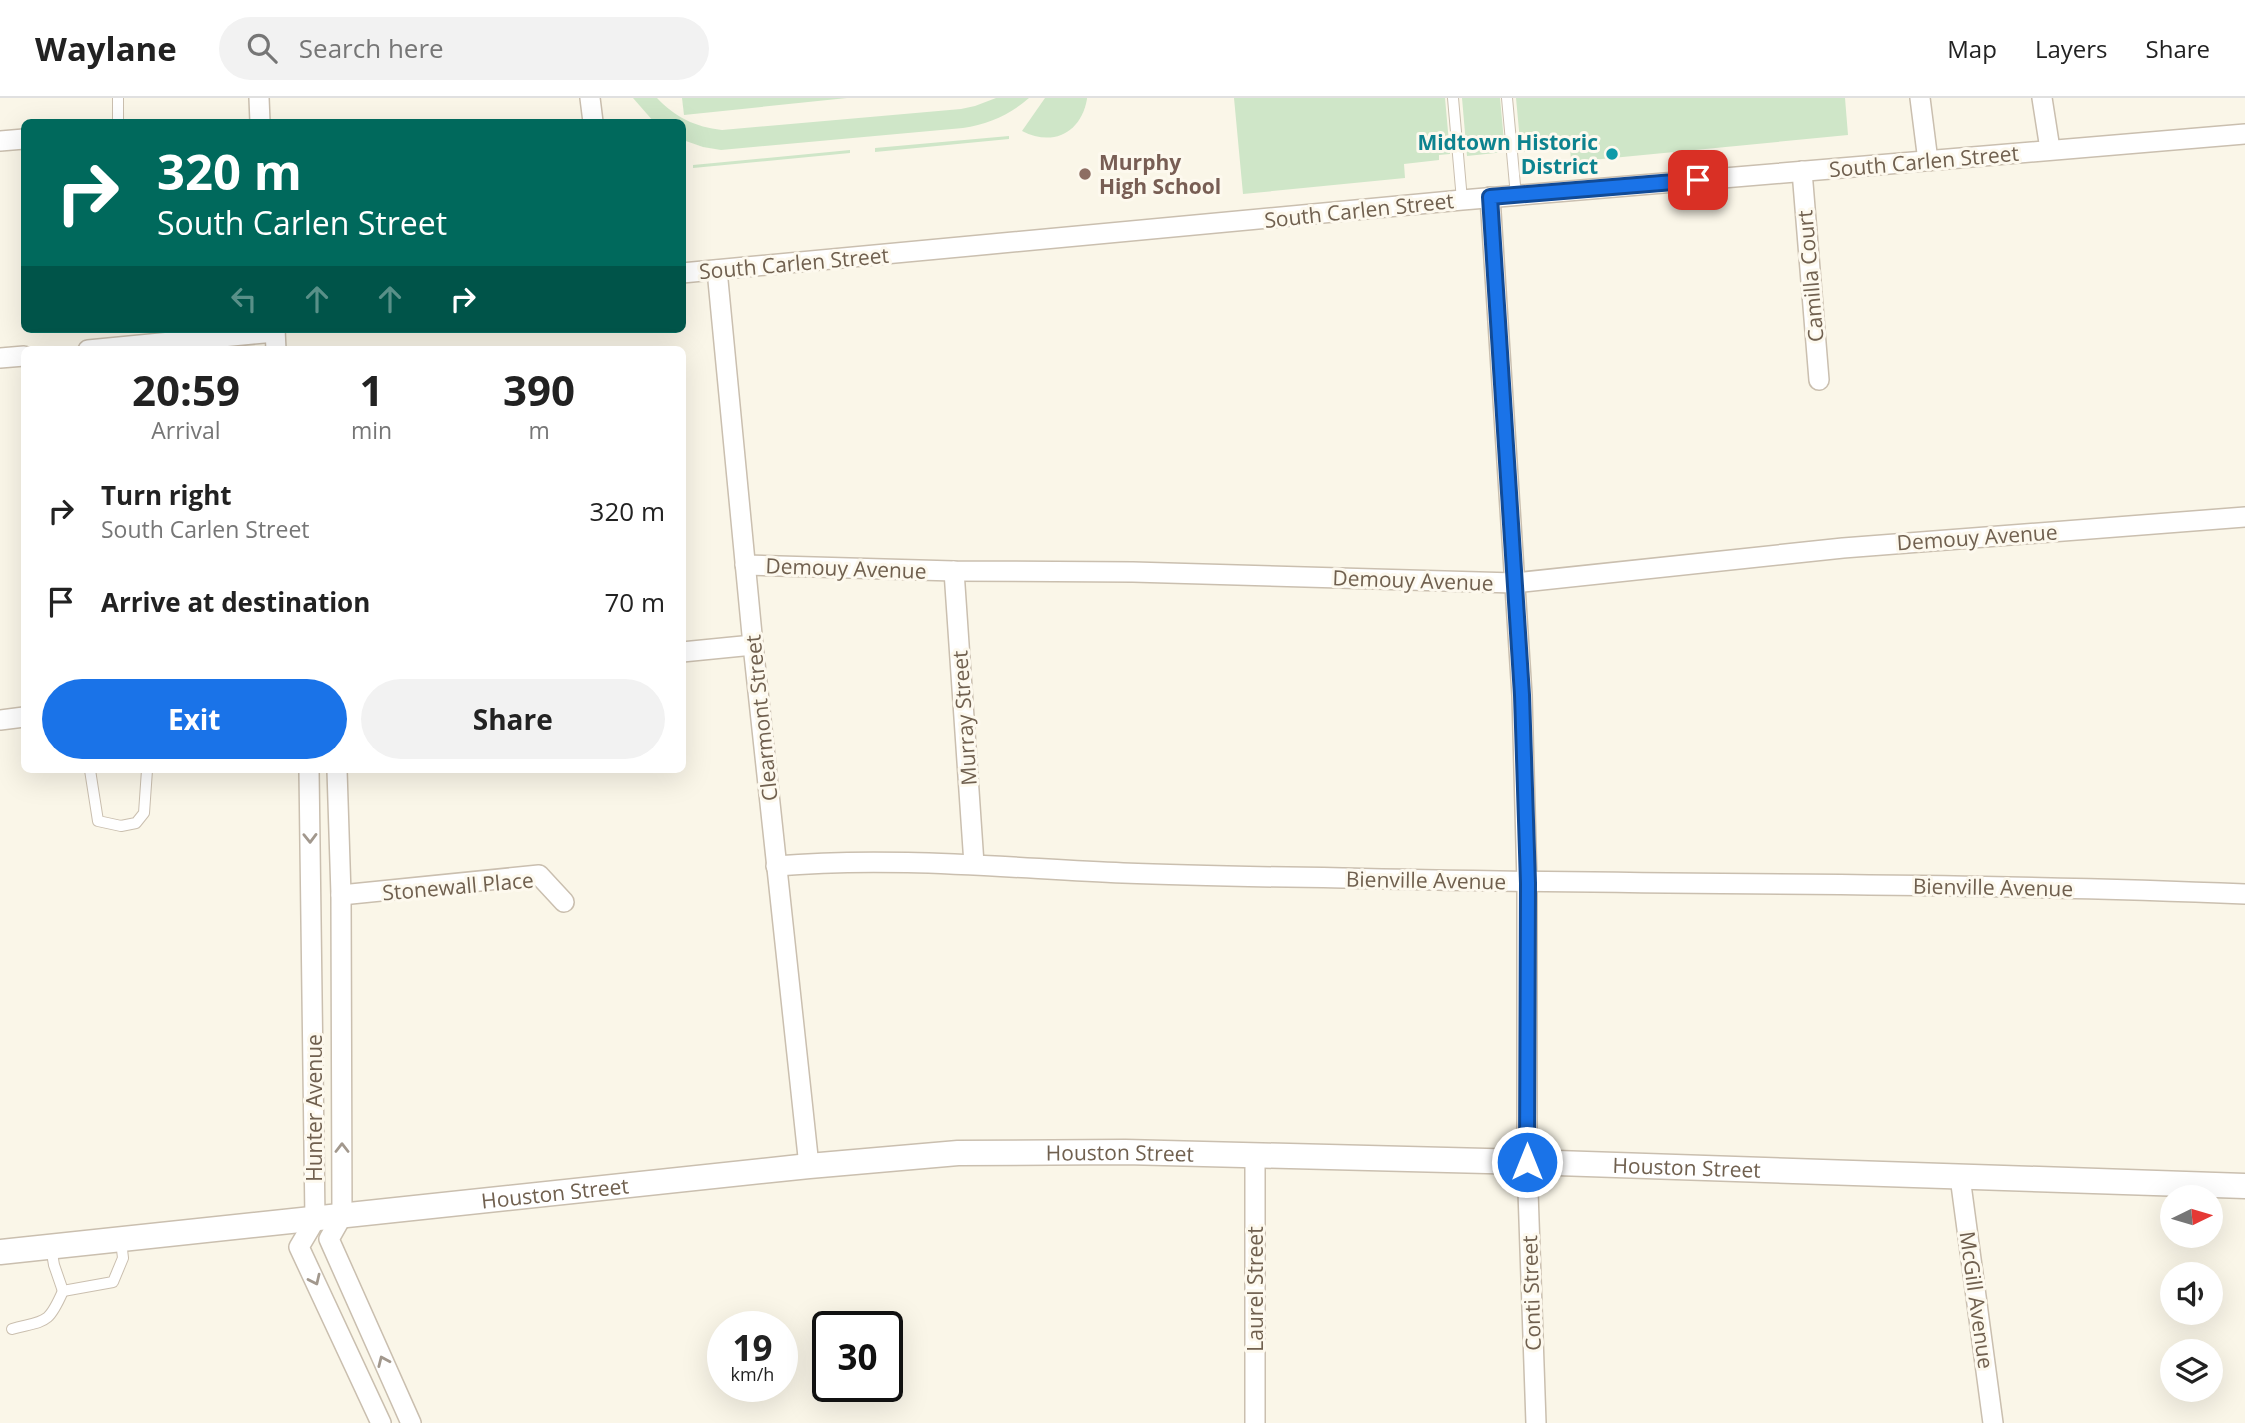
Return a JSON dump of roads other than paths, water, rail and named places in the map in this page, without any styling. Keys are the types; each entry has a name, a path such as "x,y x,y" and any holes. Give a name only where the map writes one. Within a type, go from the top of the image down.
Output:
{"street":[{"path":"256,119 259,98"},
{"path":"590,98 593,119"},
{"path":"1920,98 1928,161"},
{"path":"2042,98 2050,149"},
{"name":"South Carlen Street","path":"686,273 1490,197 2245,134"},
{"path":"0,141 21,139"},
{"name":"Camilla Court","path":"1802,172 1819,380"},
{"name":"Conti Street","path":"1490,197 1522,695 1528,883 1527,1162 1536,1423"},
{"name":"Clearmont Street","path":"717,270 753,645 809,1166"},
{"path":"146,346 276,337"},
{"path":"0,358 21,356"},
{"name":"Demouy Avenue","path":"745,565 1514,583 1843,548 2245,517"},
{"name":"Murray Street","path":"954,571 974,864"},
{"path":"686,652 753,645"},
{"path":"0,720 21,718"},
{"name":"Hunter Avenue","path":"309,773 315,1220 299,1247 381,1423"},
{"name":"Hunter Avenue","path":"337,773 341,895 342,1216 329,1240 411,1423"},
{"name":"Bienville Avenue","path":"776,866 824,861 900,861 1122,873 1528,883 1902,885 2245,894"},
{"name":"Stonewall Place","path":"341,895 539,875 564,902"},
{"name":"Houston Street","path":"0,1252 809,1166 958,1153 1125,1152 1255,1155 2245,1185"},
{"name":"Laurel Street","path":"1255,1155 1255,1423"},
{"name":"McGill Avenue","path":"1960,1177 1993,1423"}],"lane":[{"path":"118,98 118,119"},
{"path":"1453,98 1462,200"},
{"path":"1507,98 1516,195"},
{"path":"90,773 98,821 121,826 136,824 144,813 146,773"},
{"path":"63,1291 113,1282 123,1258 121,1239"},
{"path":"12,1329 48,1319 55,1310 63,1291 51,1247"}],"place":[{"name":"Midtown Historic District","path":"1612,154"},
{"name":"Murphy High School","path":"1085,174"}]}
